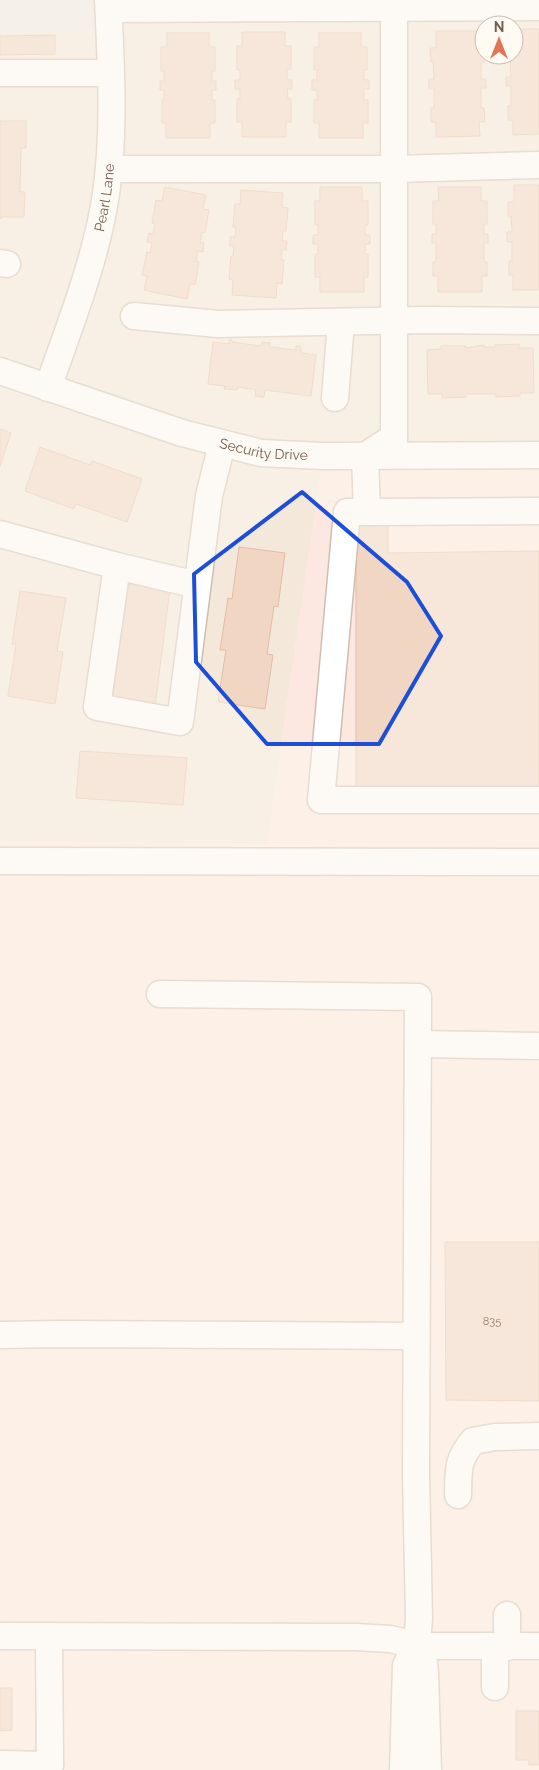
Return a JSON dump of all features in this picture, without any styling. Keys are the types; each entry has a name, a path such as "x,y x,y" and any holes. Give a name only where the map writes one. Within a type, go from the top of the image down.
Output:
{"street":[{"path":"108,5 539,8"},
{"name":"Pearl Lane","path":"48,388 93,252 101,219 109,168 111,135 108,5"},
{"path":"394,8 394,446"},
{"path":"0,73 110,73"},
{"path":"109,168 394,169 539,165"},
{"path":"134,316 218,324 394,320 539,321"},
{"path":"335,398 341,322"},
{"name":"Security Drive","path":"0,371 182,433 261,453 365,456 394,446 539,455"},
{"path":"117,566 97,707 180,722 209,496 222,444"},
{"path":"365,456 367,512"},
{"path":"539,512 347,512 322,800 539,800"},
{"path":"0,534 117,566 197,585"},
{"path":"0,861 539,862"},
{"path":"160,994 418,997 416,1496 419,1618 417,1646 406,1665 407,1729 403,1770"},
{"path":"418,1044 539,1046"},
{"path":"0,1336 78,1334 416,1336"},
{"path":"458,1494 459,1466 462,1456 473,1442 495,1437 539,1436"},
{"path":"495,1687 507,1615"},
{"path":"0,1636 355,1637 390,1639 417,1646 539,1646"},
{"path":"0,1764 50,1768 50,1637"},
{"path":"407,1729 428,1770"}],"highlighted area":[{"path":"302,492 407,582 441,636 379,744 267,744 196,662 194,574"}],"shaded area":[{"path":"0,0 108,0 109,31 0,33"},
{"path":"108,0 539,0 539,455 323,457 267,844 0,841 0,33 109,31"},
{"path":"539,455 539,1770 0,1770 0,841 267,844 323,456"}],"building":[{"path":"524,29 539,29 539,134 513,135 513,120 508,120 508,106 511,106 511,86 506,86 506,77 511,77 510,65 524,65"},
{"path":"436,31 474,31 474,65 481,65 481,79 486,79 486,88 481,88 481,108 484,108 485,122 479,122 480,136 436,137 436,122 431,122 431,108 434,108 434,88 429,88 429,79 434,79 430,48 436,48"},
{"path":"242,32 285,32 285,46 291,46 291,69 287,69 287,80 292,80 292,89 287,89 288,99 291,99 291,122 286,122 286,137 242,137 242,122 237,122 237,99 240,99 240,89 235,89 235,80 240,80 240,70 237,70 237,46 242,46"},
{"path":"167,33 209,33 209,47 215,47 215,71 212,71 212,81 216,81 216,90 212,90 212,100 215,100 215,123 210,123 210,138 166,138 166,123 162,123 164,90 160,90 160,81 164,81 164,71 161,71 161,47 167,47"},
{"path":"319,33 361,33 361,47 367,47 367,70 364,70 364,80 369,80 369,89 364,89 364,100 368,100 368,123 363,123 363,138 319,138 319,123 314,123 314,100 317,100 317,90 312,90 312,80 317,80 317,70 314,70 314,47 319,47"},
{"path":"55,35 55,54 0,55 0,36"},
{"path":"0,121 26,121 26,148 21,148 20,192 25,192 24,217 2,217 0,219"},
{"path":"514,185 539,185 539,290 513,290 513,275 509,275 509,261 512,261 512,242 507,242 507,232 512,232 511,216 508,216 508,202 514,202"},
{"path":"165,187 206,195 203,209 209,210 205,233 202,232 200,243 204,243 203,252 198,251 196,261 199,262 195,285 190,284 187,299 144,290 147,276 142,275 147,252 150,253 152,243 147,242 149,233 153,234 155,224 152,223 156,200 162,201"},
{"path":"320,187 362,187 362,201 368,201 368,225 365,225 365,235 370,235 370,244 365,244 365,254 368,254 368,277 364,277 364,292 320,292 320,277 315,277 315,254 318,254 318,244 313,244 313,235 318,235 318,225 315,225 315,201 320,201"},
{"path":"438,187 481,187 481,201 487,201 487,224 484,224 484,234 488,234 488,243 484,243 484,262 487,262 487,276 482,276 482,292 438,292 438,276 433,276 433,262 436,262 436,243 432,243 432,234 436,234 436,224 433,224 433,201 439,201"},
{"path":"241,190 283,193 282,207 288,208 286,231 283,231 282,241 287,241 286,250 282,250 281,260 284,260 282,284 277,283 276,298 232,295 233,280 229,279 234,246 230,246 230,237 235,237 236,227 233,227 235,204 240,204"},
{"path":"229,340 261,346 262,342 270,343 270,347 296,350 296,346 301,346 301,353 316,355 311,396 265,390 264,397 255,396 256,390 238,387 237,390 224,389 225,386 208,384 213,342 229,344"},
{"path":"519,344 519,348 533,348 534,393 520,393 520,396 496,397 496,394 466,394 466,397 442,398 442,394 428,394 427,350 441,349 441,346 466,346 466,348 484,345 484,347 495,347 495,345"},
{"path":"0,429 11,433 0,466"},
{"path":"40,447 90,465 92,461 142,479 127,522 76,504 74,509 25,491"},
{"path":"356,520 388,520 388,553 539,551 539,789 356,788"},
{"path":"239,547 285,553 278,607 274,606 267,654 273,655 265,709 218,702 226,650 220,650 228,598 232,599"},
{"path":"127,584 170,589 155,706 112,701"},
{"path":"20,591 66,598 57,651 63,652 55,704 8,696 16,644 12,644"},
{"path":"80,751 187,758 183,805 76,798"},
{"path":"445,1242 539,1242 539,1401 446,1400"},
{"path":"0,1688 12,1688 12,1730 0,1731"},
{"path":"516,1711 539,1711 539,1765 529,1765 529,1760 516,1760"}]}
